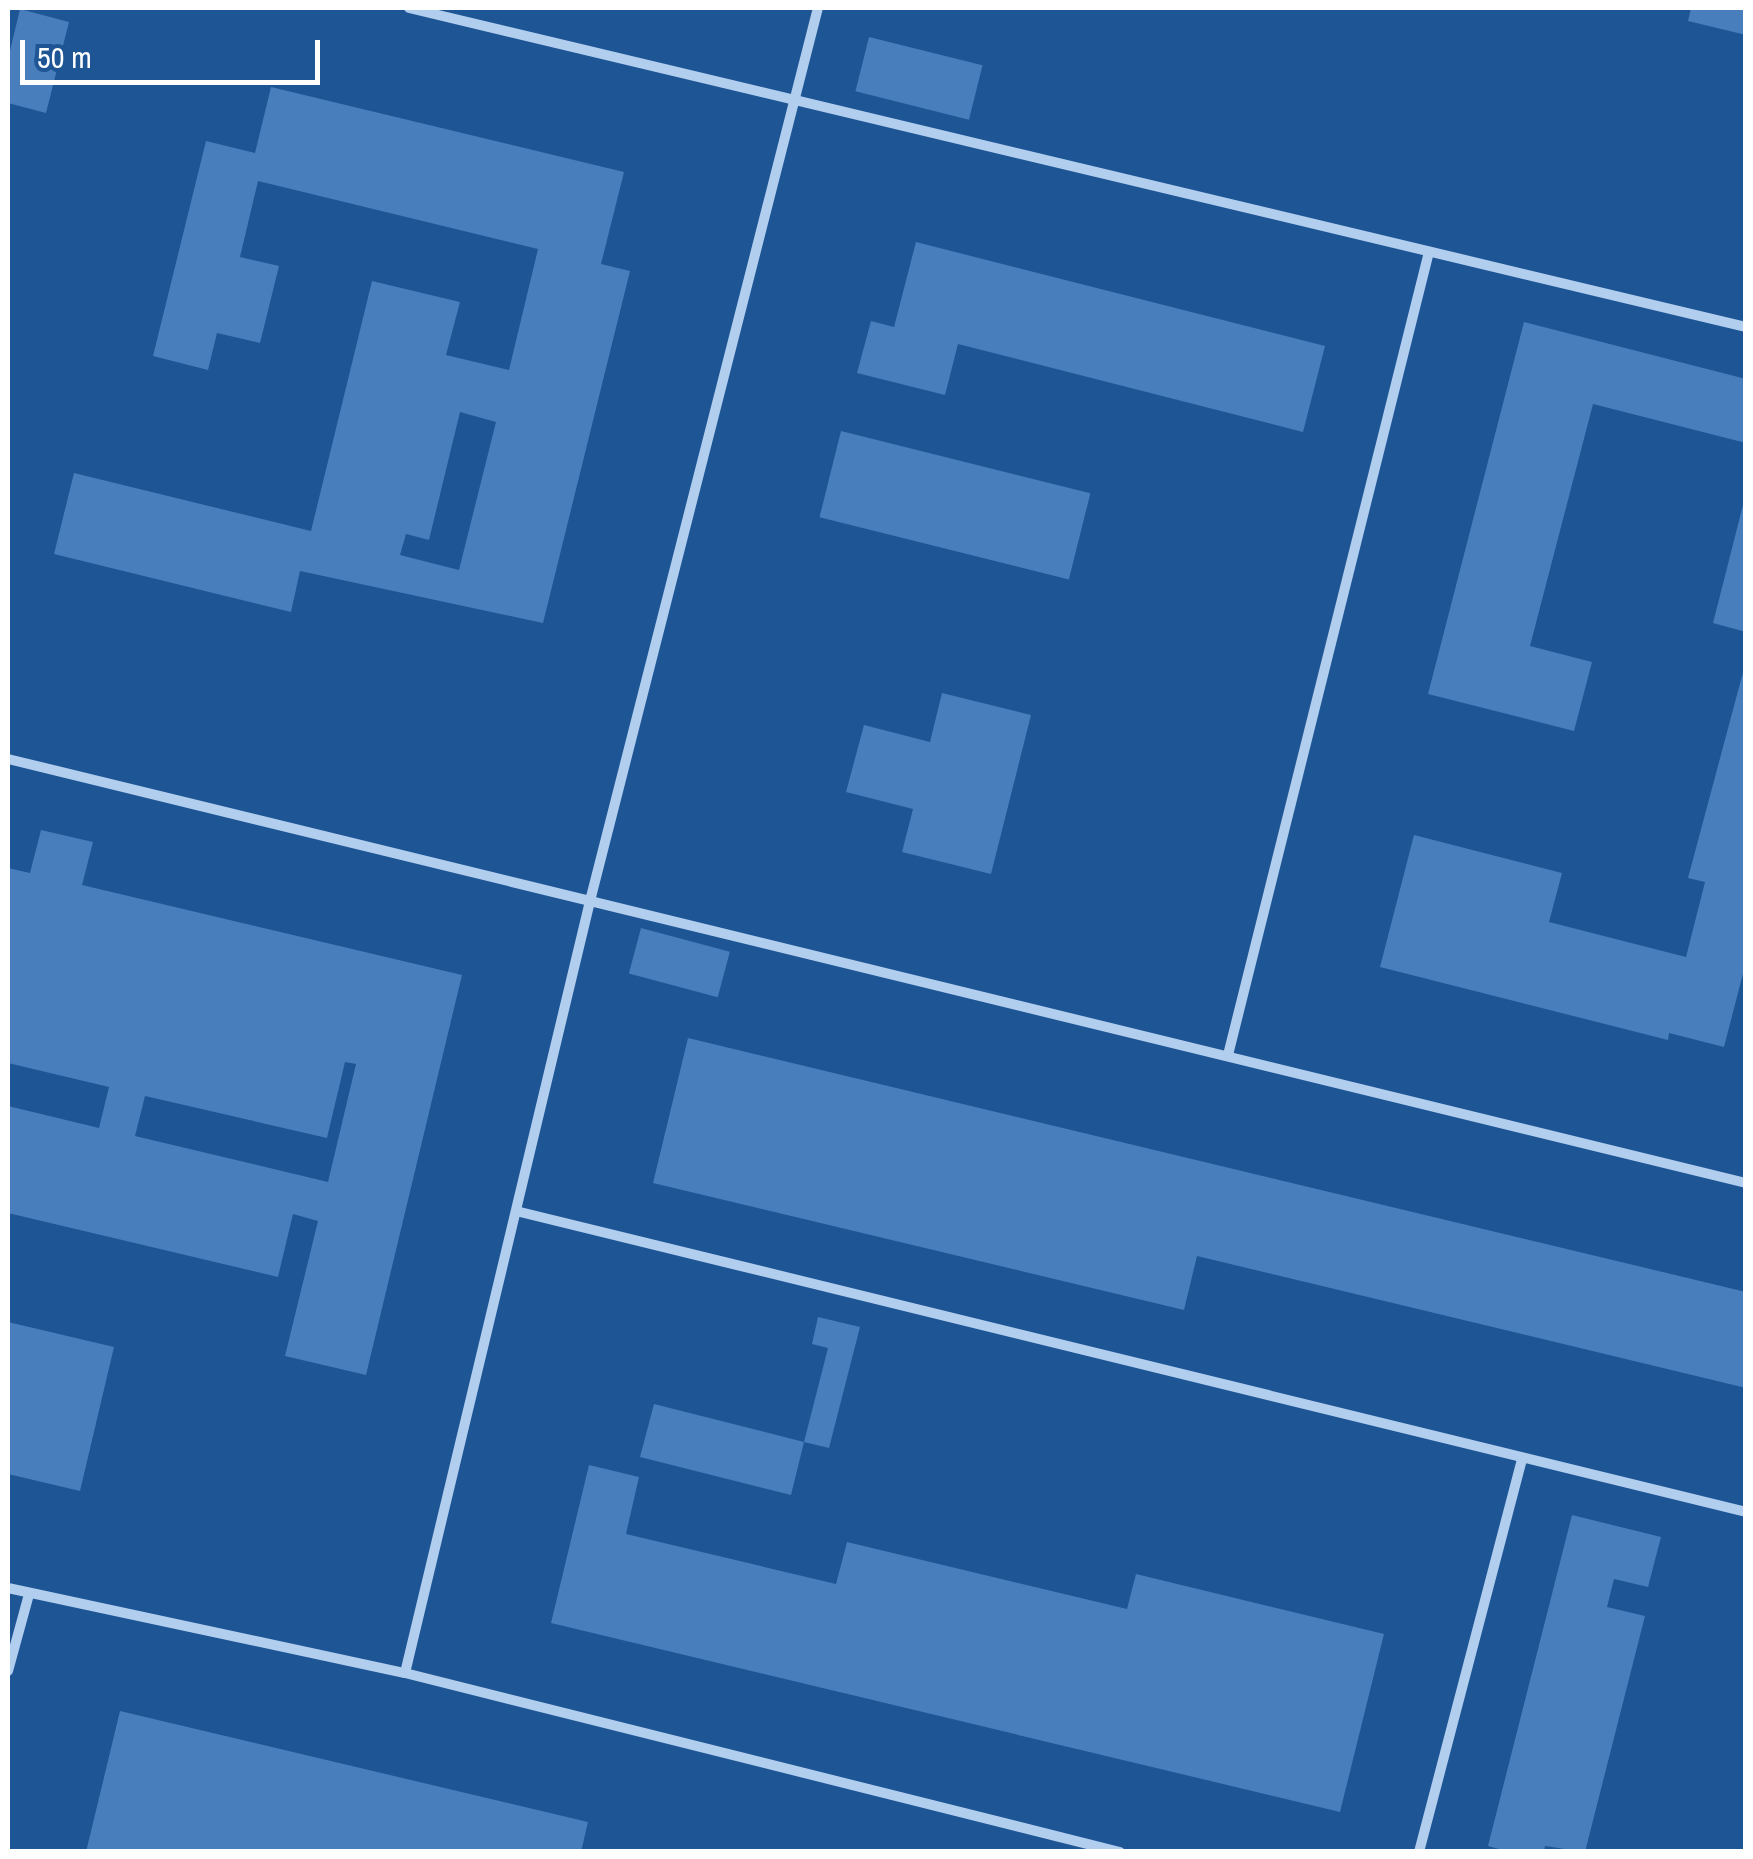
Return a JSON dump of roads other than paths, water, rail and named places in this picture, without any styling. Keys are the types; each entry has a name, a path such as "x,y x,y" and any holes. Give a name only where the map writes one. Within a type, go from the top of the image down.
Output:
{"street":[{"path":"409,8 1746,326"},
{"path":"405,1673 520,1212 591,898 818,8"},
{"path":"1228,1055 1430,252"},
{"path":"8,759 591,898 1746,1183"},
{"path":"520,1212 1746,1512"},
{"path":"1419,1852 1522,1458"},
{"path":"8,1588 405,1673 1120,1852"},
{"path":"8,1671 29,1594"}]}
